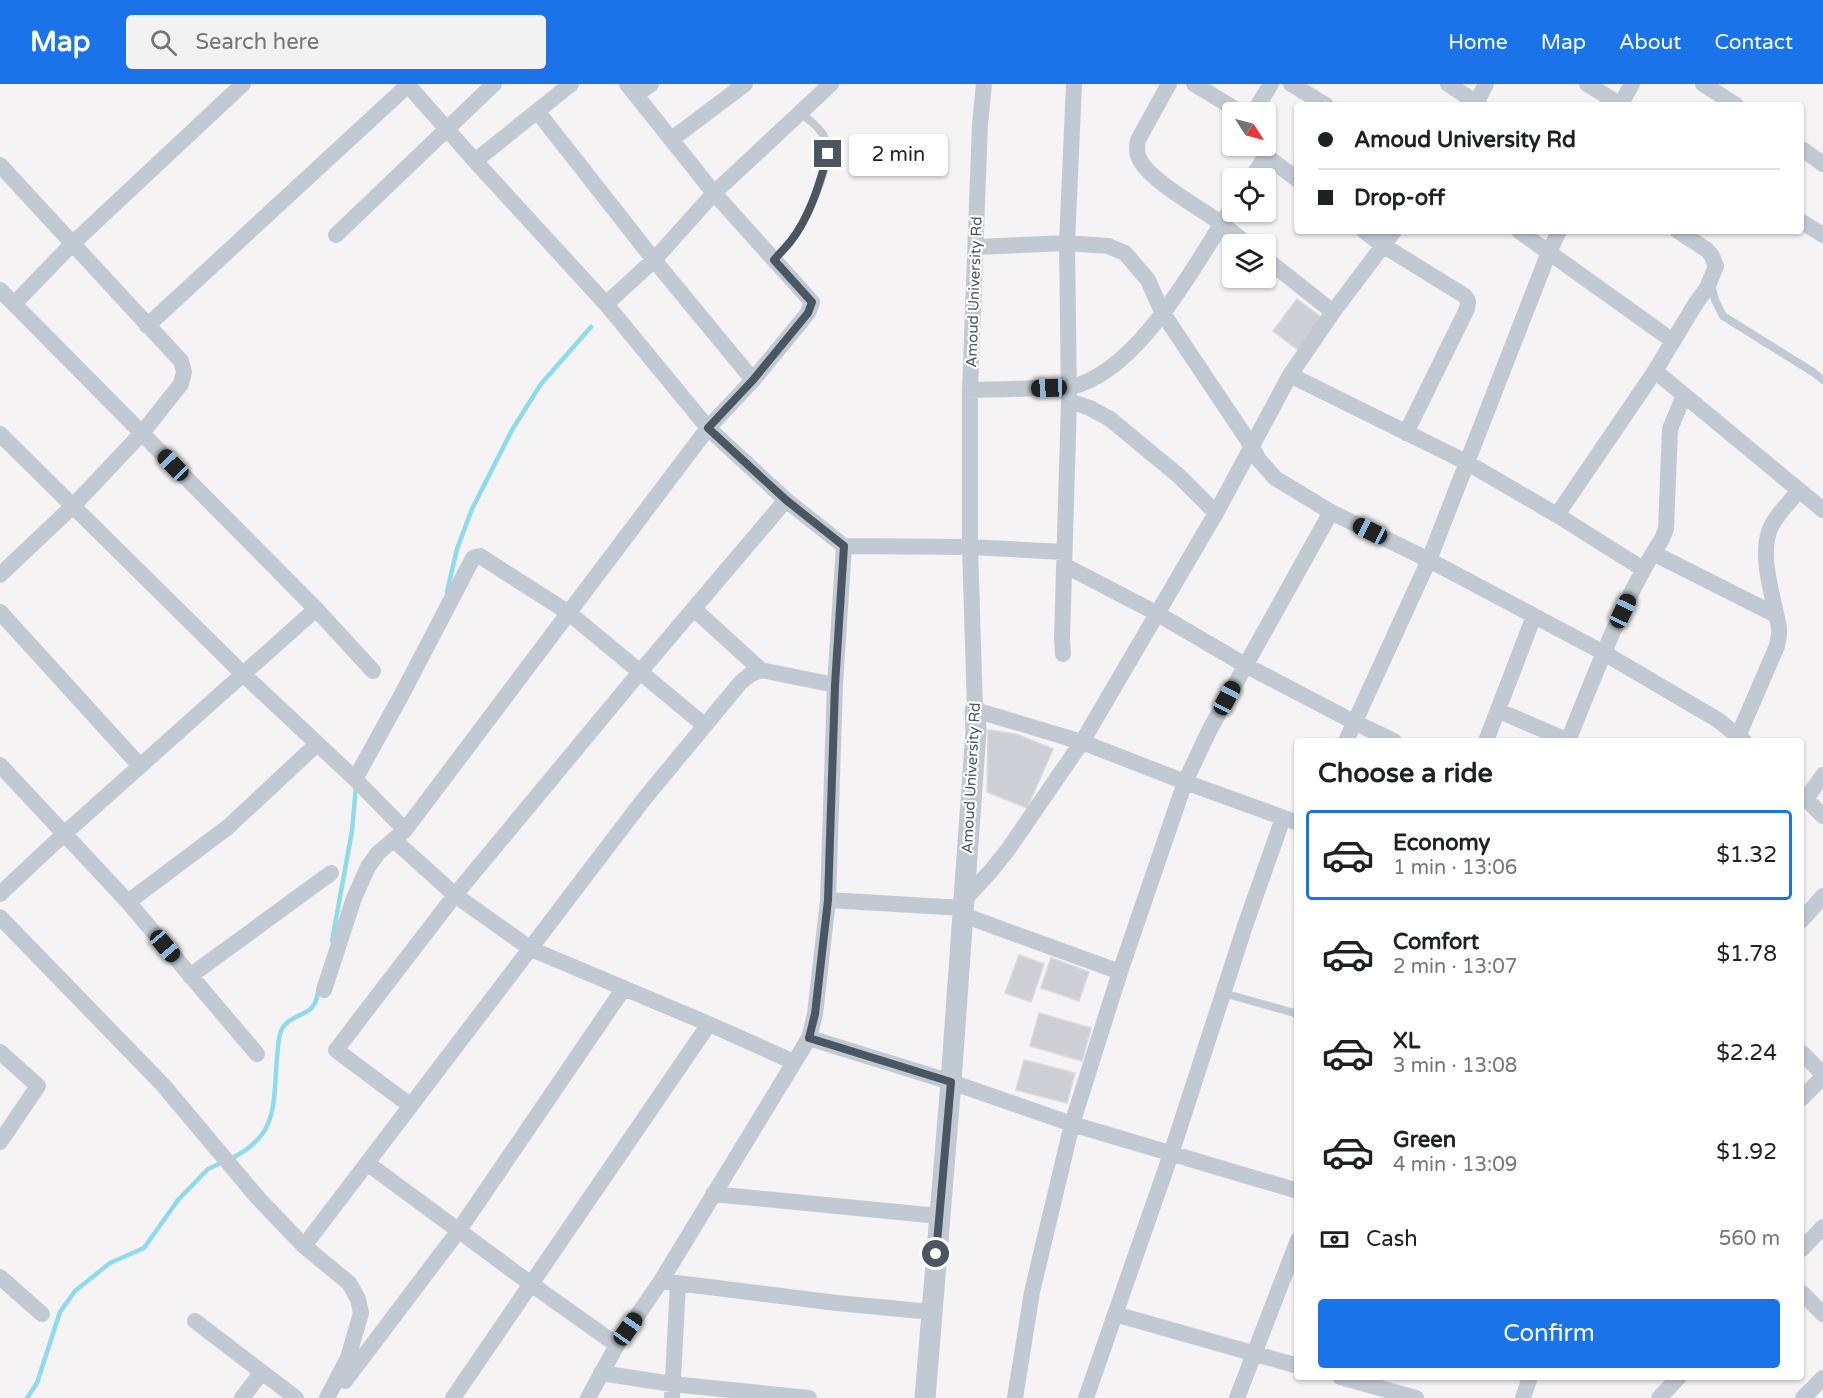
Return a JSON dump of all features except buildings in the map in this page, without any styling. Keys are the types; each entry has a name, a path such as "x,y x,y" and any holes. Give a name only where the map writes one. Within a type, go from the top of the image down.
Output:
{"street":[{"path":"14,304 72,244 243,84"},
{"path":"336,235 494,84"},
{"path":"475,161 571,84"},
{"path":"324,990 354,898 368,867 378,852 400,835 708,428 753,380 808,313 812,302 714,193 632,90 651,84"},
{"path":"672,139 745,84"},
{"path":"606,304 654,260 714,193 831,84"},
{"name":"Amoud University Rd","path":"926,1398 976,731 970,547 970,390 980,124 984,84"},
{"path":"1063,654 1068,394 1067,243 1074,84"},
{"path":"1169,84 1138,140 1139,158 1144,166 1175,193 1235,234"},
{"path":"1194,84 1224,102"},
{"path":"1260,102 1272,84"},
{"path":"1291,84 1321,102"},
{"path":"1448,84 1474,102"},
{"path":"1478,102 1486,84"},
{"path":"1587,84 1616,102"},
{"path":"1623,102 1632,84"},
{"path":"147,326 407,85 606,304 708,428 786,500 844,546 970,547 1064,559 1245,665 1388,738"},
{"path":"1713,91 1731,102"},
{"path":"537,111 654,260 753,380"},
{"path":"1804,150 1823,164"},
{"path":"1258,168 1266,156 1294,177"},
{"path":"0,165 181,361 184,372 181,384 142,433 73,506 0,574"},
{"path":"1804,223 1822,232"},
{"path":"1068,394 1103,374 1142,339 1190,276 1222,224"},
{"path":"1368,234 1465,296 1468,301 1467,309 1406,433"},
{"path":"963,908 1007,851 1082,742 1216,513 1290,375 1333,312 1392,234"},
{"path":"1524,234 1673,341"},
{"path":"1347,738 1429,560 1558,234"},
{"path":"1557,515 1707,288 1716,266 1712,256 1707,250 1683,234"},
{"path":"976,247 1067,243 1108,246 1125,253 1148,280 1162,312 1263,466 1275,478 1331,512 1429,560 1604,654 1708,714 1738,738"},
{"path":"1276,267 1333,312"},
{"path":"0,290 316,609 373,671"},
{"path":"1654,371 1823,510"},
{"path":"1290,375 1466,462 1643,569"},
{"path":"970,390 1068,394 1110,419 1179,476 1216,513"},
{"path":"1570,738 1604,654 1643,569 1666,529 1670,429 1684,395"},
{"path":"1,437 243,674 355,780 400,835 455,895 531,949 794,1062"},
{"path":"1739,738 1777,646 1779,630 1767,572 1768,533 1773,522 1799,490"},
{"path":"411,1106 336,1050 455,895 786,500"},
{"path":"1015,1398 1032,1292 1072,1124 1120,972 1185,782 1209,731 1331,512"},
{"path":"588,1398 617,1345 670,1282 713,1194 809,1038 815,1014 828,900 835,685 844,546"},
{"path":"1653,553 1776,615"},
{"path":"355,780 473,558 480,556 569,613 704,725"},
{"path":"0,894 316,609"},
{"path":"693,609 761,670 835,685"},
{"path":"0,612 140,766"},
{"path":"1487,738 1534,616"},
{"path":"304,1246 644,799 741,682 761,670"},
{"path":"975,710 1082,742 1290,821 1223,993 1086,1398"},
{"path":"1499,711 1562,738"},
{"path":"128,902 228,827 317,744"},
{"path":"0,765 128,902 257,1054"},
{"path":"1823,775 1804,797 1823,816"},
{"path":"190,976 332,873"},
{"path":"1805,911 1823,896"},
{"path":"828,900 963,908 1120,972"},
{"path":"0,916 163,1085 258,1198 304,1246 349,1283 358,1299 361,1313 348,1358 329,1398"},
{"path":"329,1398 459,1230 624,988"},
{"path":"453,1398 709,1024"},
{"path":"809,1038 951,1082 1072,1124 1294,1190"},
{"path":"0,1052 38,1086 0,1142"},
{"path":"1804,1055 1823,1076 1804,1096"},
{"path":"367,1163 617,1345"},
{"path":"713,1194 939,1216"},
{"path":"1804,1247 1823,1227"},
{"path":"1237,1398 1294,1250"},
{"path":"0,1276 42,1314"},
{"path":"670,1282 837,1303 932,1312"},
{"path":"670,1282 672,1391"},
{"path":"1804,1295 1823,1314"},
{"path":"1115,1314 1294,1365"},
{"path":"195,1321 296,1398"},
{"path":"242,1398 262,1372"},
{"path":"601,1373 672,1391 809,1398"},
{"path":"1803,1398 1823,1378"},
{"path":"1351,1380 1416,1398"},
{"path":"1524,1398 1529,1380"},
{"path":"1659,1398 1676,1380"}],"lane":[{"path":"774,260 790,242 808,213 828,154 826,141 820,129 801,113"},
{"path":"1710,281 1715,300 1723,316 1823,380"},
{"path":"1223,993 1294,1013"}],"waterway":[{"path":"447,592 457,549 472,509 512,430 541,384 591,327"},
{"path":"332,941 352,831 356,786"},
{"path":"230,1159 246,1150 265,1129 273,1104 281,1031 289,1021 312,1008 319,989"},
{"path":"27,1398 37,1383 60,1312 75,1291 110,1263 144,1248 178,1200 208,1169 223,1162"}],"route":[{"path":"828,154 808,213 790,242 774,260 812,302 808,313 753,380 708,428 786,500 844,546 835,685 828,900 815,1014 809,1038 951,1082 936,1254"}]}
